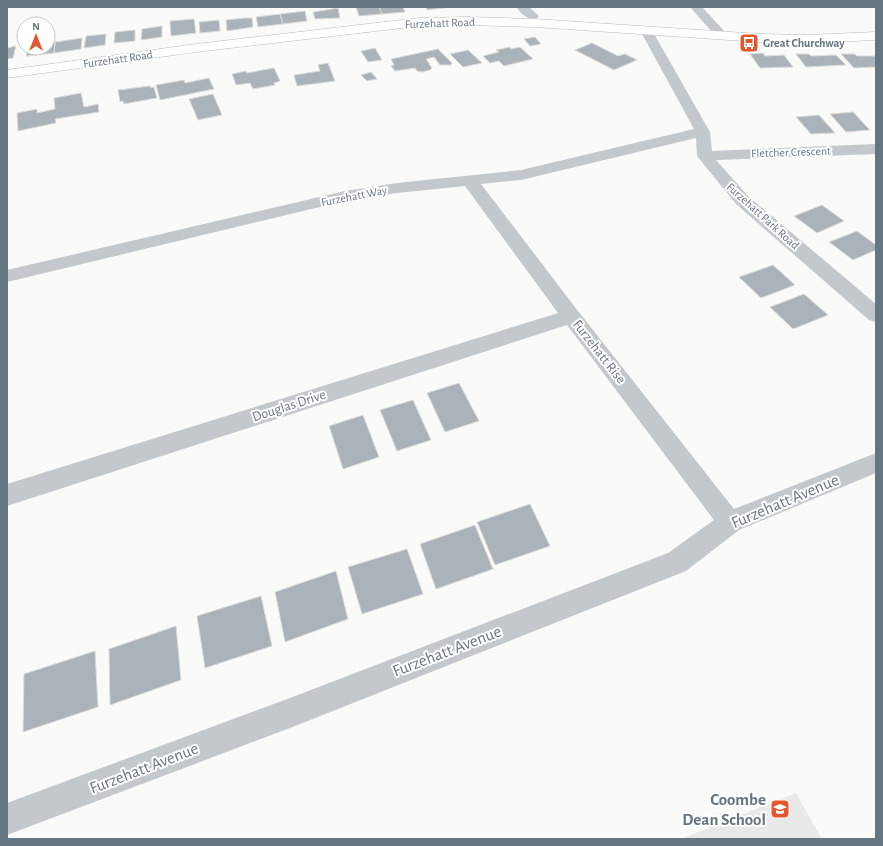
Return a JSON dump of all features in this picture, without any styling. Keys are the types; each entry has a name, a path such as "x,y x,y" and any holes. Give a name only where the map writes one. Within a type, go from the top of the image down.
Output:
{"street":[{"path":"522,7 533,16"},
{"path":"696,7 723,36"},
{"name":"Furzehatt Road","path":"7,74 203,47 419,22 468,21 535,23 647,32 807,39 876,36"},
{"path":"647,32 703,132 705,156"},
{"name":"Furzehatt Way","path":"7,276 345,196 397,188 521,175 684,135 703,132"},
{"name":"Fletcher Crescent","path":"705,156 876,149"},
{"name":"Furzehatt Park Road","path":"705,156 742,200 876,314"},
{"name":"Furzehatt Rise","path":"470,180 571,316 730,522"},
{"name":"Douglas Drive","path":"7,495 571,316"},
{"name":"Furzehatt Avenue","path":"7,819 290,712 677,562 730,522 861,468 876,464"}],"shaded area":[{"name":"Coombe Dean School","path":"796,793 822,839 681,839"}],"building":[{"path":"356,7 379,7 382,14 359,16"},
{"path":"379,7 403,7 405,12 382,14"},
{"path":"426,7 452,7 427,10"},
{"path":"338,8 340,18 315,19 313,12"},
{"path":"305,11 307,21 283,24 280,14"},
{"path":"280,14 283,24 258,27 256,17"},
{"path":"252,18 253,27 227,31 226,20"},
{"path":"194,19 196,33 171,36 170,21"},
{"path":"219,20 220,31 200,33 199,22"},
{"path":"162,26 162,37 141,40 142,29"},
{"path":"135,30 135,41 114,43 115,32"},
{"path":"106,34 105,45 84,48 86,36"},
{"path":"535,37 541,44 530,46 524,39"},
{"path":"82,38 81,49 56,53 56,42"},
{"path":"592,43 618,56 625,54 637,60 614,70 575,50"},
{"path":"16,46 13,58 7,59 7,48"},
{"path":"510,47 511,49 520,47 533,59 504,66 499,61 490,63 483,56 499,52 496,50"},
{"path":"375,48 382,60 368,62 361,51"},
{"path":"438,49 452,63 451,65 440,65 434,57 426,59 432,68 422,72 417,71 415,68 395,71 391,66 394,65 391,59"},
{"path":"468,50 482,63 463,67 450,54"},
{"path":"763,53 765,56 784,55 793,67 760,68 750,54"},
{"path":"796,54 809,54 811,56 836,55 846,65 806,67"},
{"path":"841,54 876,56 876,67 854,68"},
{"path":"328,63 335,81 297,86 294,75 320,71 318,65"},
{"path":"274,68 280,81 274,83 275,85 253,89 250,83 236,85 232,74 246,71 247,73"},
{"path":"371,72 377,79 367,81 361,75"},
{"path":"209,78 214,89 160,100 156,85 184,80 185,83"},
{"path":"150,86 151,88 154,87 157,98 124,104 123,101 120,102 118,90"},
{"path":"81,93 84,107 98,104 99,112 55,119 56,123 18,131 17,113 37,109 37,113 55,109 54,98"},
{"path":"213,94 222,115 198,120 189,99"},
{"path":"853,112 870,130 846,132 830,114"},
{"path":"819,115 835,133 811,134 796,117"},
{"path":"822,205 844,221 817,233 794,216"},
{"path":"857,231 876,245 876,250 853,260 829,242"},
{"path":"773,265 795,285 761,298 739,277"},
{"path":"804,294 828,315 793,329 770,307"},
{"path":"459,383 479,421 445,432 427,393"},
{"path":"413,400 431,440 397,451 380,410"},
{"path":"363,415 379,457 343,469 329,426"},
{"path":"530,504 550,546 495,565 477,522"},
{"path":"475,525 493,569 436,589 420,544"},
{"path":"407,549 423,594 362,614 348,567"},
{"path":"336,571 348,619 285,642 275,592"},
{"path":"261,596 272,646 205,668 197,616"},
{"path":"176,626 181,680 110,705 109,649"},
{"path":"95,651 98,707 23,732 24,674"}],"place":[{"name":"Great Churchway","path":"749,43"},
{"name":"Coombe Dean School","path":"780,809"}]}
